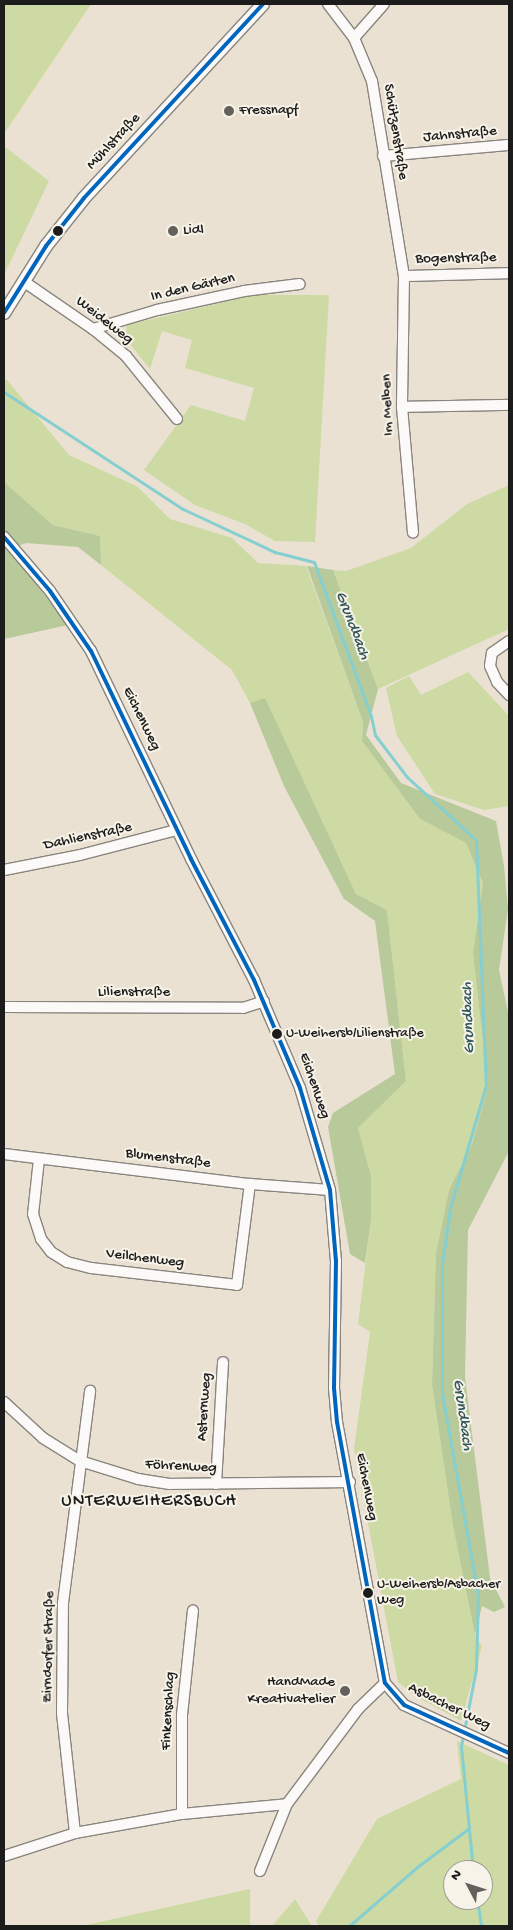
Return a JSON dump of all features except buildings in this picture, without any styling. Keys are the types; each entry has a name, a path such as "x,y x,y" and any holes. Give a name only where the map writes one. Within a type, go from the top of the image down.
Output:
{"street":[{"name":"Mühlstraße","path":"4,313 23,281 84,198 264,4"},
{"name":"Schützenstraße","path":"328,4 354,38 372,81 404,276"},
{"path":"354,38 384,4"},
{"name":"Jahnstraße","path":"383,156 509,145"},
{"name":"Bogenstraße","path":"404,276 509,273"},
{"name":"Im Melben","path":"404,276 402,407 412,533"},
{"name":"Weideweg","path":"23,281 93,329 126,356 177,419"},
{"name":"In den Gärten","path":"93,329 165,308 244,291 300,284"},
{"path":"402,407 509,404"},
{"name":"Eichenweg","path":"4,537 55,598 91,651 177,830 264,1001 300,1088 330,1190 336,1261 334,1388 385,1683"},
{"path":"509,641 492,653 492,674 509,695"},
{"name":"Dahlienstraße","path":"4,870 90,853 177,830"},
{"name":"Lilienstraße","path":"4,1007 242,1008 264,1001"},
{"name":"Blumenstraße","path":"4,1154 250,1184 330,1190"},
{"name":"Veilchenweg","path":"39,1159 33,1214 41,1239 51,1252 66,1262 90,1268 237,1285 250,1184"},
{"name":"Asternweg","path":"216,1484 223,1362"},
{"name":"Zirndorfer Straße","path":"75,1834 62,1713 63,1603 90,1391"},
{"name":"Föhrenweg","path":"4,1402 43,1438 80,1461 138,1479 216,1484 350,1482"},
{"name":"Finkenschlag","path":"182,1814 182,1715 193,1611"},
{"path":"260,1871 287,1804 358,1709 385,1683"},
{"name":"Asbacher Weg","path":"385,1683 404,1705 509,1753"},
{"path":"4,1856 75,1834 182,1814 287,1804"}],"green space":[{"path":"4,4 91,4 4,134"},
{"path":"4,146 49,181 4,275"},
{"path":"254,295 329,295 315,542 275,541 245,524 195,505 144,470 191,405 245,421 254,388 185,368 192,340 162,331 150,369 125,338 127,325"},
{"path":"7,380 69,455 138,487 170,519 232,538 258,563 306,566 363,722 362,741 420,819 466,843 483,883 473,953 488,1086 472,1144 449,1190 436,1253 432,1385 453,1526 475,1635 482,1646 461,1721 417,1697 398,1682 354,1449 370,1332 358,1324 371,1220 371,1176 358,1128 406,1081 387,910 356,894 265,699 250,703 232,670 101,565 100,536 53,525 4,482 4,381"},
{"path":"4,482 53,525 100,536 101,565 78,547 26,543 9,549 68,625 4,639"},
{"path":"509,485 509,629 378,689 333,570 346,571 411,548 467,504"},
{"path":"307,566 333,570 378,689 366,735 401,783 496,821 504,866 508,909 499,970 509,1017 508,1153 468,1230 465,1377 490,1578 505,1607 494,1612 482,1606 475,1635 453,1526 432,1385 436,1253 449,1190 472,1144 488,1086 473,953 483,883 466,843 420,819 362,741 363,722"},
{"path":"468,672 509,716 509,806 484,810 435,794 397,736 386,688 409,676 421,695"},
{"path":"265,698 356,894 387,910 406,1081 358,1128 371,1176 371,1220 365,1263 350,1254 328,1127 333,1113 395,1074 375,921 344,899 284,786 250,703"},
{"path":"457,1741 509,1765 509,1926 319,1926 316,1921 377,1819 461,1779"},
{"path":"250,1889 250,1926 83,1926 86,1925"},
{"path":"295,1899 312,1926 272,1926"}],"waterway":[{"name":"Grundbach","path":"4,392 183,509 275,552 314,562 371,716 375,735 407,777 476,840 486,1085 450,1208 442,1264 442,1393 478,1596 476,1669 461,1746 472,1860"},
{"path":"349,1926 417,1867 468,1829"},
{"name":"Grundbach","path":"479,1910 481,1926"}],"transit line":[{"path":"4,313 46,246 84,198 263,4"},
{"path":"4,537 50,591 91,651 191,859 254,980 300,1088 330,1190 336,1261 334,1388 337,1422 385,1683 404,1705 509,1753"}],"place":[{"name":"Fressnapf","path":"229,111"},
{"name":"Lidl","path":"173,231"},
{"name":"U-Weihersb/Lilienstraße","path":"277,1034"},
{"name":"U-Weihersb/Asbacher Weg","path":"368,1593"},
{"name":"HandMade Kreativatelier","path":"345,1691"}],"district":[{"name":"UNTERWEIHERSBUCH","path":"149,1502"}]}
